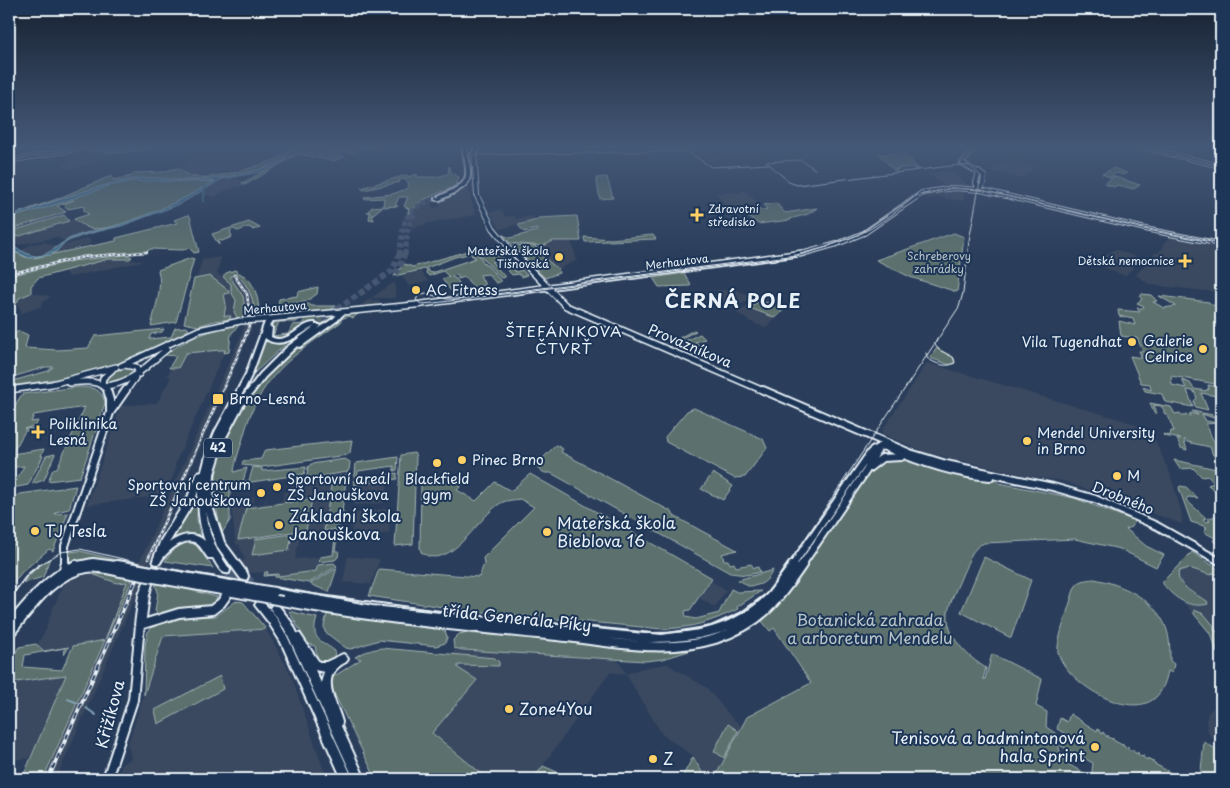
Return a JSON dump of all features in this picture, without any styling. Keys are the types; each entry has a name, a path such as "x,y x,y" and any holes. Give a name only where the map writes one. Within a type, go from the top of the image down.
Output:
{"highway":[{"path":"438,198 458,189 464,184"},
{"name":"42","path":"256,382 286,355 336,319 342,312"},
{"path":"272,318 268,336 273,342 286,340 315,325"},
{"name":"42","path":"212,448 205,475 202,514 210,547 227,572 200,542 192,538 180,540 157,560 164,543 192,498 212,448 249,374 267,323 272,318"},
{"name":"42","path":"228,414 243,391 267,364 315,325"},
{"name":"42","path":"244,576 228,558 217,541 210,512 209,493 220,441 234,411 256,382 315,325"},
{"path":"140,625 144,595 149,580"},
{"path":"278,604 360,779"},
{"path":"260,605 288,646 348,779"},
{"path":"289,626 316,666 326,667 340,661 326,675 324,683 334,710 339,734"}],"main road":[{"name":"Provazníkova","path":"476,184 476,191 485,213 504,243 561,302 892,446"},
{"path":"976,184 979,190"},
{"path":"979,190 983,184"},
{"name":"Merhautova","path":"52,384 119,366 199,330 240,321 342,312 526,291 771,260 812,252 864,233 922,193 948,188 979,190 1164,233 1221,244"},
{"path":"526,291 535,285 534,276"},
{"name":"Merhautova","path":"137,376 176,341"},
{"path":"9,626 53,578 60,567 110,413 111,394 102,382 103,378 119,366 136,367 137,376 110,413"},
{"path":"9,390 52,384 92,382 105,386 118,385 137,376"},
{"path":"869,437 881,447 892,446"},
{"path":"869,437 871,452"},
{"name":"Drobného","path":"892,446 946,464 1065,490 1113,506 1157,526 1221,562"},
{"name":"Drobného","path":"881,447 953,472 1007,478"},
{"name":"třída Generála Píky","path":"64,573 77,567 122,568 232,590 278,604 322,605 644,638 675,638 713,632 750,615 772,596 871,452 881,447"},
{"name":"třída Generála Píky","path":"331,606 414,622 643,644 686,645 717,639 744,628 758,619 777,602 795,578 881,447"},
{"path":"866,471 878,460 888,456 912,459"},
{"path":"64,556 77,567"},
{"path":"9,634 64,573 64,556"},
{"path":"53,578 64,573"},
{"name":"třída Generála Píky","path":"162,576 225,584 232,590 274,592 322,605"},
{"path":"140,625 175,614 212,610 219,606 232,590"},
{"name":"Křižíkova","path":"107,779 132,700 140,625"}],"shaded area":[{"path":"119,184 9,218 9,216 99,187"},
{"path":"214,184 245,185 226,190 214,197 206,195 206,189"},
{"path":"214,184 180,204 121,226 70,240 50,255 29,258 9,249 9,247 13,247 33,256 42,255 71,238 143,216"},
{"path":"941,184 967,184 970,186 944,186"},
{"path":"467,189 475,215 428,223 411,229 414,221 403,220 418,204 428,198 434,208 441,207 439,202"},
{"path":"740,191 745,191 758,203 728,210 716,193 741,193"},
{"path":"963,192 963,201 938,197 931,199 926,196"},
{"path":"502,210 505,217 515,216 516,219 532,216 534,221 500,229 490,212"},
{"path":"74,219 86,226 125,224 102,230 62,245 58,245 64,241 56,237 17,245 9,244 9,237 13,238"},
{"name":"Dětská nemocnice","path":"1170,237 1221,246 1221,282 1216,292 1151,285 1136,275 1155,253 1158,253 1164,247 1162,245"},
{"path":"88,238 91,242 88,245 50,256 46,254 29,255 21,251 31,244 45,242 62,246"},
{"name":"Mateřská škola Tišnovská","path":"553,241 571,241 577,260 557,270 536,250"},
{"name":"Dětská nemocnice","path":"1115,249 1141,259 1125,276 1094,263"},
{"path":"148,251 145,254 90,258 9,276 9,273 73,258 110,252"},
{"path":"221,257 217,273 231,284 231,292 236,300 234,312 238,319 230,319 231,316 224,317 226,302 224,294 214,278 209,275 197,277 202,260"},
{"path":"108,259 144,261 70,277 64,271"},
{"path":"420,270 428,281 409,286 402,276"},
{"path":"236,274 246,285 253,299 254,311 251,330 56,779 43,779 105,641 44,651 37,645 47,628 54,606 67,578 92,574 117,583 127,581 106,637 243,331 245,321 243,296 229,277"},
{"path":"395,282 395,298 371,298"},
{"path":"717,290 736,290 754,297 729,309 718,302"},
{"path":"31,293 51,296 41,304 42,306 22,313 17,303 18,298"},
{"path":"371,298 371,301 379,300 378,306 356,308"},
{"path":"761,301 785,308 766,328 749,321 736,312"},
{"path":"225,350 175,464 175,471 165,495 87,505 121,406 157,403 171,377 167,376 172,368 178,368 186,353"},
{"name":"Mendel University in Brno","path":"927,363 1129,422 1146,430 1154,438 1170,474 1181,511 1182,524 1064,481 1028,476 925,452 883,434 882,431"},
{"name":"Základní škola Janouškova","path":"301,477 301,484 332,480 324,531 300,534 295,559 320,557 316,571 278,576 278,574 267,576 267,572 252,573 239,561 245,560 239,544 236,544 231,504 233,499 235,499 233,509 250,506 252,497 254,497 252,506 264,504 268,495 266,504 282,502 284,492 290,491 293,479"},
{"path":"388,480 386,501 383,503 354,505 356,485"},
{"path":"390,508 389,533 351,538 353,514"},
{"path":"348,557 380,559 371,584 343,582"},
{"path":"1187,568 1211,575 1213,572 1221,576 1221,667 1209,632 1184,603 1196,606 1208,604 1188,589 1179,579 1179,570"},
{"path":"711,581 726,590 715,607 699,598"},
{"path":"266,629 290,673 327,779 117,779 122,764 131,759 129,748 127,748 163,636"},
{"path":"454,648 617,659 626,674 610,672 533,779 488,779 432,733 477,681 458,668 458,665 499,666 495,658 454,654"},
{"path":"667,664 707,688 730,716 742,727 714,779 706,779 692,755 662,734 626,674 643,668"},
{"path":"66,675 30,758 9,760 9,683"},
{"path":"1221,706 1221,748 1209,734 1206,722 1208,713 1213,708"}],"green space":[{"path":"93,184 111,184 9,216"},
{"path":"211,184 156,211 106,228 91,229 74,219 89,214 84,211 84,206 68,209 63,204 74,200 57,206 66,212 9,230 9,218 112,185"},
{"path":"376,184 392,184 364,190 361,188"},
{"path":"409,184 458,184 423,200 407,215 409,209 404,206 408,197 399,197 395,206 398,206 382,207 372,215 374,220 369,219 370,212 367,212 372,207 383,206 384,198 364,199 365,197 392,194 407,189"},
{"path":"597,184 609,184 613,198 600,199"},
{"path":"1104,184 1136,184 1140,185 1134,189"},
{"path":"776,203 785,213 817,208 808,214 791,220 758,224 739,210 754,207 761,210 767,209 764,205"},
{"path":"64,215 69,221 13,238 9,237 9,232"},
{"path":"190,216 199,252 194,253 189,248 183,250 150,249 148,251 83,256 9,273 9,249 25,257 34,258 116,241 116,238 177,223 174,220"},
{"path":"577,216 581,241 553,241 543,246 510,243 503,235 510,238 537,231 537,229 524,232 518,225 537,220 538,218"},
{"path":"249,222 260,228 252,230 248,227 238,231 233,229 230,231 232,237 222,241 218,240 219,245 212,234"},
{"name":"Schreberovy zahrádky","path":"954,233 964,237 957,292 910,277 876,260"},
{"path":"653,235 656,239 585,242 584,237 611,239"},
{"path":"513,245 535,246 538,249 536,251 558,269 559,273 545,278"},
{"path":"474,249 477,252 455,257 421,270 394,276 404,264 413,267"},
{"path":"496,250 516,272 522,270 527,275 521,277 519,274 512,275 498,260 492,262 505,277 501,278 480,255 481,252"},
{"path":"478,254 500,282 496,283 488,274 480,275 485,285 474,288 465,277 458,279 458,275 451,276 462,287 451,291 442,279 449,277 443,271 429,276 426,273 427,269 431,273 476,258 471,255"},
{"path":"125,255 132,257 130,259 108,259 38,278 31,286 31,293 19,298 17,303 9,305 9,276 72,261"},
{"path":"191,258 194,259 176,322 151,326 160,284 158,270"},
{"path":"235,270 247,278 254,287 259,307 258,317 254,318 250,294 236,274 230,277 243,296 246,318 238,319 234,312 236,300 231,292 231,284 223,277 226,273"},
{"path":"684,273 690,286 659,287 653,278"},
{"path":"210,276 228,290 229,293 224,294 226,304 224,316 231,316 230,319 198,326 184,323 194,279"},
{"path":"318,287 317,294 305,302 278,305 279,299 297,296 298,292"},
{"path":"1142,294 1151,295 1157,301 1153,302 1164,308 1176,306 1159,296 1209,302 1221,309 1221,385 1171,376 1172,385 1186,388 1182,380 1190,383 1194,389 1206,391 1207,389 1209,390 1208,385 1221,387 1221,397 1201,393 1208,410 1195,407 1194,401 1197,398 1194,391 1187,390 1193,407 1165,402 1162,394 1145,391 1143,387 1151,390 1150,384 1141,383 1130,356 1142,358 1139,351 1143,351 1137,338 1121,336 1119,321 1135,325 1133,319 1119,316 1118,310 1140,312 1137,308 1143,308 1144,306 1137,303 1142,299 1140,297"},
{"path":"761,301 785,308 776,318 747,307"},
{"path":"308,304 312,306 336,306 330,310 277,314 280,309"},
{"path":"358,314 353,318 349,316 341,319 341,322 293,357 268,383 258,398 236,459 234,472 247,468 243,481 249,481 253,467 262,468 262,471 306,467 304,474 232,485 230,488 230,520 222,533 216,503 216,475 222,448 233,423 247,399 286,358 334,321 345,315"},
{"path":"336,316 323,327 312,322 282,339 271,337 272,324 279,321 300,319 296,322 279,322 273,336 288,334 293,325 304,324 305,318"},
{"path":"240,324 231,334 229,352 224,353 225,350 221,350 186,353 178,368 169,368 176,356 164,355 173,349 200,335"},
{"path":"186,327 189,329 171,341 128,361 79,374 9,386 9,382 48,371 53,367 46,367 9,378 9,337 19,331 28,335 25,348 57,350 88,348 95,336 164,329 162,332 151,334 149,339 171,337 175,328"},
{"path":"694,330 696,331 682,338 685,341 700,334 705,339 695,342 706,350 716,352 709,359 681,347 683,344 679,342 681,340 679,338"},
{"path":"264,337 271,343 287,343 252,375"},
{"path":"937,348 954,358 955,362 950,365 930,358"},
{"path":"127,367 135,370 131,378 106,382 106,377 112,371"},
{"path":"87,387 99,391 105,403 80,477 48,481 53,469 57,468 85,407 34,415 31,422 38,421 36,425 24,429 36,428 35,430 25,431 12,454 44,449 41,456 43,456 28,485 12,488 24,466 9,468 9,415 22,394"},
{"path":"1150,403 1171,407 1175,414 1180,413 1181,416 1186,416 1185,414 1190,416 1190,413 1198,415 1192,411 1213,415 1214,418 1202,414 1206,421 1217,423 1206,424 1213,440 1221,446 1221,456 1213,455 1210,447 1187,442 1186,440 1184,440 1187,450 1181,448 1177,439 1181,439 1164,436 1163,434 1170,436 1171,431 1174,431 1168,416 1164,413 1161,406 1154,405 1157,413 1154,413"},
{"path":"694,408 763,439 767,448 745,477 734,478 666,442 665,437 687,411"},
{"path":"352,440 350,453 347,455 262,467 242,465 243,461 261,459 265,450"},
{"path":"556,445 563,449 561,452 672,512 674,516 737,550 722,554 724,560 728,560 730,564 734,563 736,567 751,564 754,568 758,567 760,572 747,575 730,573 551,473 545,473 538,469 538,463"},
{"path":"414,453 416,456 413,544 395,546 401,455"},
{"path":"55,454 44,480 32,484 46,456"},
{"path":"398,457 397,470 394,471 394,466 358,471 357,481 397,473 397,479 354,485 356,463"},
{"path":"345,459 350,462 347,472 310,478 307,476 308,467 311,464"},
{"name":"Botanická zahrada a arboretum Mendelu","path":"899,459 950,473 998,481 999,483 1074,498 1135,521 1132,527 1126,529 1146,546 1164,555 1156,567 1120,549 1075,539 984,543 976,548 971,555 950,603 948,622 954,638 972,658 986,668 983,679 985,679 992,654 1042,679 1036,706 1047,712 1046,727 1058,735 1062,757 1074,768 1089,775 1088,779 714,779 747,717 811,683 774,628 770,631 761,620 771,612 797,581 864,479 880,463"},
{"path":"1174,460 1221,470 1221,495 1208,485 1214,483 1208,476 1202,477 1193,468 1180,469"},
{"path":"713,473 733,486 723,500 701,489"},
{"path":"530,474 712,578 690,610 685,611 686,617 696,619 719,613 731,589 737,592 761,591 737,607 738,609 701,624 662,629 463,610 369,596 379,569 479,577 484,564 483,558 534,507 520,499 503,502 492,509 464,540 453,549 443,555 432,557 421,552 420,548 421,484 440,478 455,478 459,480 462,478 467,480 457,490 476,501 495,482 511,491"},
{"path":"347,475 342,512 344,512 343,521 338,522 337,528 341,528 338,531 335,551 339,551 338,557 335,560 319,562 320,557 333,555 336,529 324,531 332,480 328,480 328,478"},
{"name":"TJ Tesla","path":"76,486 69,509 56,512 55,514 68,513 53,551 49,549 22,572 9,588 9,553 13,545 9,545 9,525 12,519 9,519 9,516 14,498 20,494"},
{"path":"1180,486 1186,487 1198,498 1188,497 1186,500 1206,518 1203,519 1207,522 1210,521 1207,519 1218,515 1221,518 1221,523 1217,526 1221,529 1221,545 1213,541 1215,538 1204,532 1207,527 1191,522 1179,488"},
{"path":"197,495 197,519 200,535 185,535 176,539 172,533"},
{"path":"312,499 306,530 238,540 246,508"},
{"path":"292,534 289,550 252,555 256,539"},
{"path":"189,542 196,545 213,568 165,561 178,544"},
{"path":"80,551 125,562 99,559 77,562 68,560 68,552"},
{"path":"1192,552 1221,571 1221,576 1189,568 1179,571 1178,576 1183,585 1192,593 1207,601 1208,604 1188,604 1172,594 1163,584 1163,581"},
{"path":"984,557 1031,580 1011,638 961,612"},
{"path":"50,558 43,577 23,583 33,571"},
{"path":"334,563 337,566 309,583 275,577 275,575 264,576 265,572 268,572 267,575 278,574 278,576 316,571 318,565"},
{"path":"337,568 329,592 310,584"},
{"path":"773,570 769,578 757,585 748,586 738,580"},
{"path":"92,574 119,575 133,578 43,779 22,779 66,675 9,683 9,662 19,647 36,644 44,651 69,647 64,655 65,648 25,655 23,667 62,670 73,646 105,640 127,582 117,583"},
{"path":"1094,579 1117,585 1139,596 1158,613 1164,623 1169,637 1170,661 1174,664 1172,673 1168,671 1164,685 1158,695 1144,704 1130,705 1099,695 1072,675 1063,664 1058,652 1061,631 1074,589 1082,581"},
{"path":"156,581 217,597 211,604 206,606 179,609 159,616 155,611 158,592 155,584"},
{"path":"236,601 243,602 266,629 163,636 144,695 145,645 148,632 154,625 173,618 216,616"},
{"path":"1194,610 1204,614 1214,626 1214,630 1219,632 1216,653 1214,642 1209,632 1194,614"},
{"path":"289,611 317,618 315,625 316,635 321,642 335,651 332,660 323,664 318,661 315,646 307,643"},
{"path":"327,614 442,630 446,633 447,638 445,643 436,646 379,640 351,649 346,648 325,632 324,626"},
{"path":"459,634 689,648 689,651 663,659 646,661 454,648 453,640"},
{"path":"381,648 495,658 499,662 499,666 458,665 458,668 477,680 432,733 488,779 376,779 330,685 333,677 361,659 355,657 367,651"},
{"path":"220,676 223,689 158,724 155,710"},
{"name":"Tenisová a badmintonová hala Sprint","path":"1070,714 1182,779 1091,779 1093,763 1061,746 1064,733 1057,729 1060,718 1067,722"},
{"path":"728,724 738,731 724,758 714,751"},
{"path":"1204,742 1221,752 1221,779 1200,779"},
{"path":"693,757 706,779 681,779"},
{"path":"543,766 569,777 572,779 533,779"}],"waterway":[{"path":"203,201 205,188"},
{"path":"68,699 78,703"},
{"path":"86,708 96,715"}],"tunnel":[{"path":"399,255 406,218 417,207 438,197"},
{"path":"405,255 408,229 414,214"},
{"path":"315,325 392,271 400,253"},
{"path":"395,274 400,267 405,253"},
{"path":"229,573 242,587"},
{"path":"244,576 275,608"}],"tram line":[{"path":"794,184 807,184"},
{"path":"978,190 980,184"},
{"path":"919,195 952,188 978,190"},
{"path":"936,341 959,307 963,293 969,241 978,190"},
{"path":"981,190 1148,229 1221,243"},
{"path":"981,190 1148,230 1221,244"},
{"path":"917,195 877,225 859,235 917,195"},
{"path":"849,238 857,235"},
{"path":"849,238 857,235"},
{"path":"831,245 849,238"},
{"path":"831,245 849,238"},
{"path":"827,247 831,245"},
{"path":"827,247 797,256 434,303 421,304 416,300 418,296 425,293 446,299 457,299 796,255 827,247"},
{"path":"927,356 937,364 948,365 955,363 953,357 939,350 935,345 936,341"},
{"path":"927,356 936,341"},
{"path":"787,566 927,356"},
{"path":"38,566 61,552 80,549 153,566"},
{"path":"9,599 28,574 39,565"},
{"path":"146,565 298,592 463,614 662,634 711,626 740,613 766,594 788,565"}],"railway":[{"path":"9,274 83,257 147,252"},
{"path":"234,275 247,294 250,318"},
{"path":"148,559 243,343 250,323"},
{"path":"48,779 137,578"}],"place":[{"name":"Zdravotní středisko","path":"697,215"},
{"name":"Mateřská škola Tišnovská","path":"559,257"},
{"name":"Dětská nemocnice","path":"1185,261"},
{"name":"AC Fitness","path":"416,290"},
{"name":"Vila Tugendhat","path":"1132,342"},
{"name":"Galerie Celnice","path":"1203,349"},
{"name":"Brno-Lesná","path":"218,399"},
{"name":"Poliklinika Lesná","path":"38,432"},
{"name":"Mendel University in Brno","path":"1027,441"},
{"name":"Pinec Brno","path":"462,460"},
{"name":"Blackfield gym","path":"437,463"},
{"name":"M","path":"1117,476"},
{"name":"Sportovní areál ZŠ Janouškova","path":"277,487"},
{"name":"Sportovní centrum ZŠ Janouškova","path":"261,493"},
{"name":"Základní škola Janouškova","path":"279,525"},
{"name":"TJ Tesla","path":"35,531"},
{"name":"Mateřská škola Bieblova 16","path":"547,532"},
{"name":"Zone4You","path":"509,709"},
{"name":"Tenisová a badmintonová hala Sprint","path":"1095,747"},
{"name":"Z","path":"653,759"}],"district":[{"name":"ČERNÁ POLE","path":"733,301"},
{"name":"ŠTEFÁNIKOVA ČTVRŤ","path":"564,340"}]}
